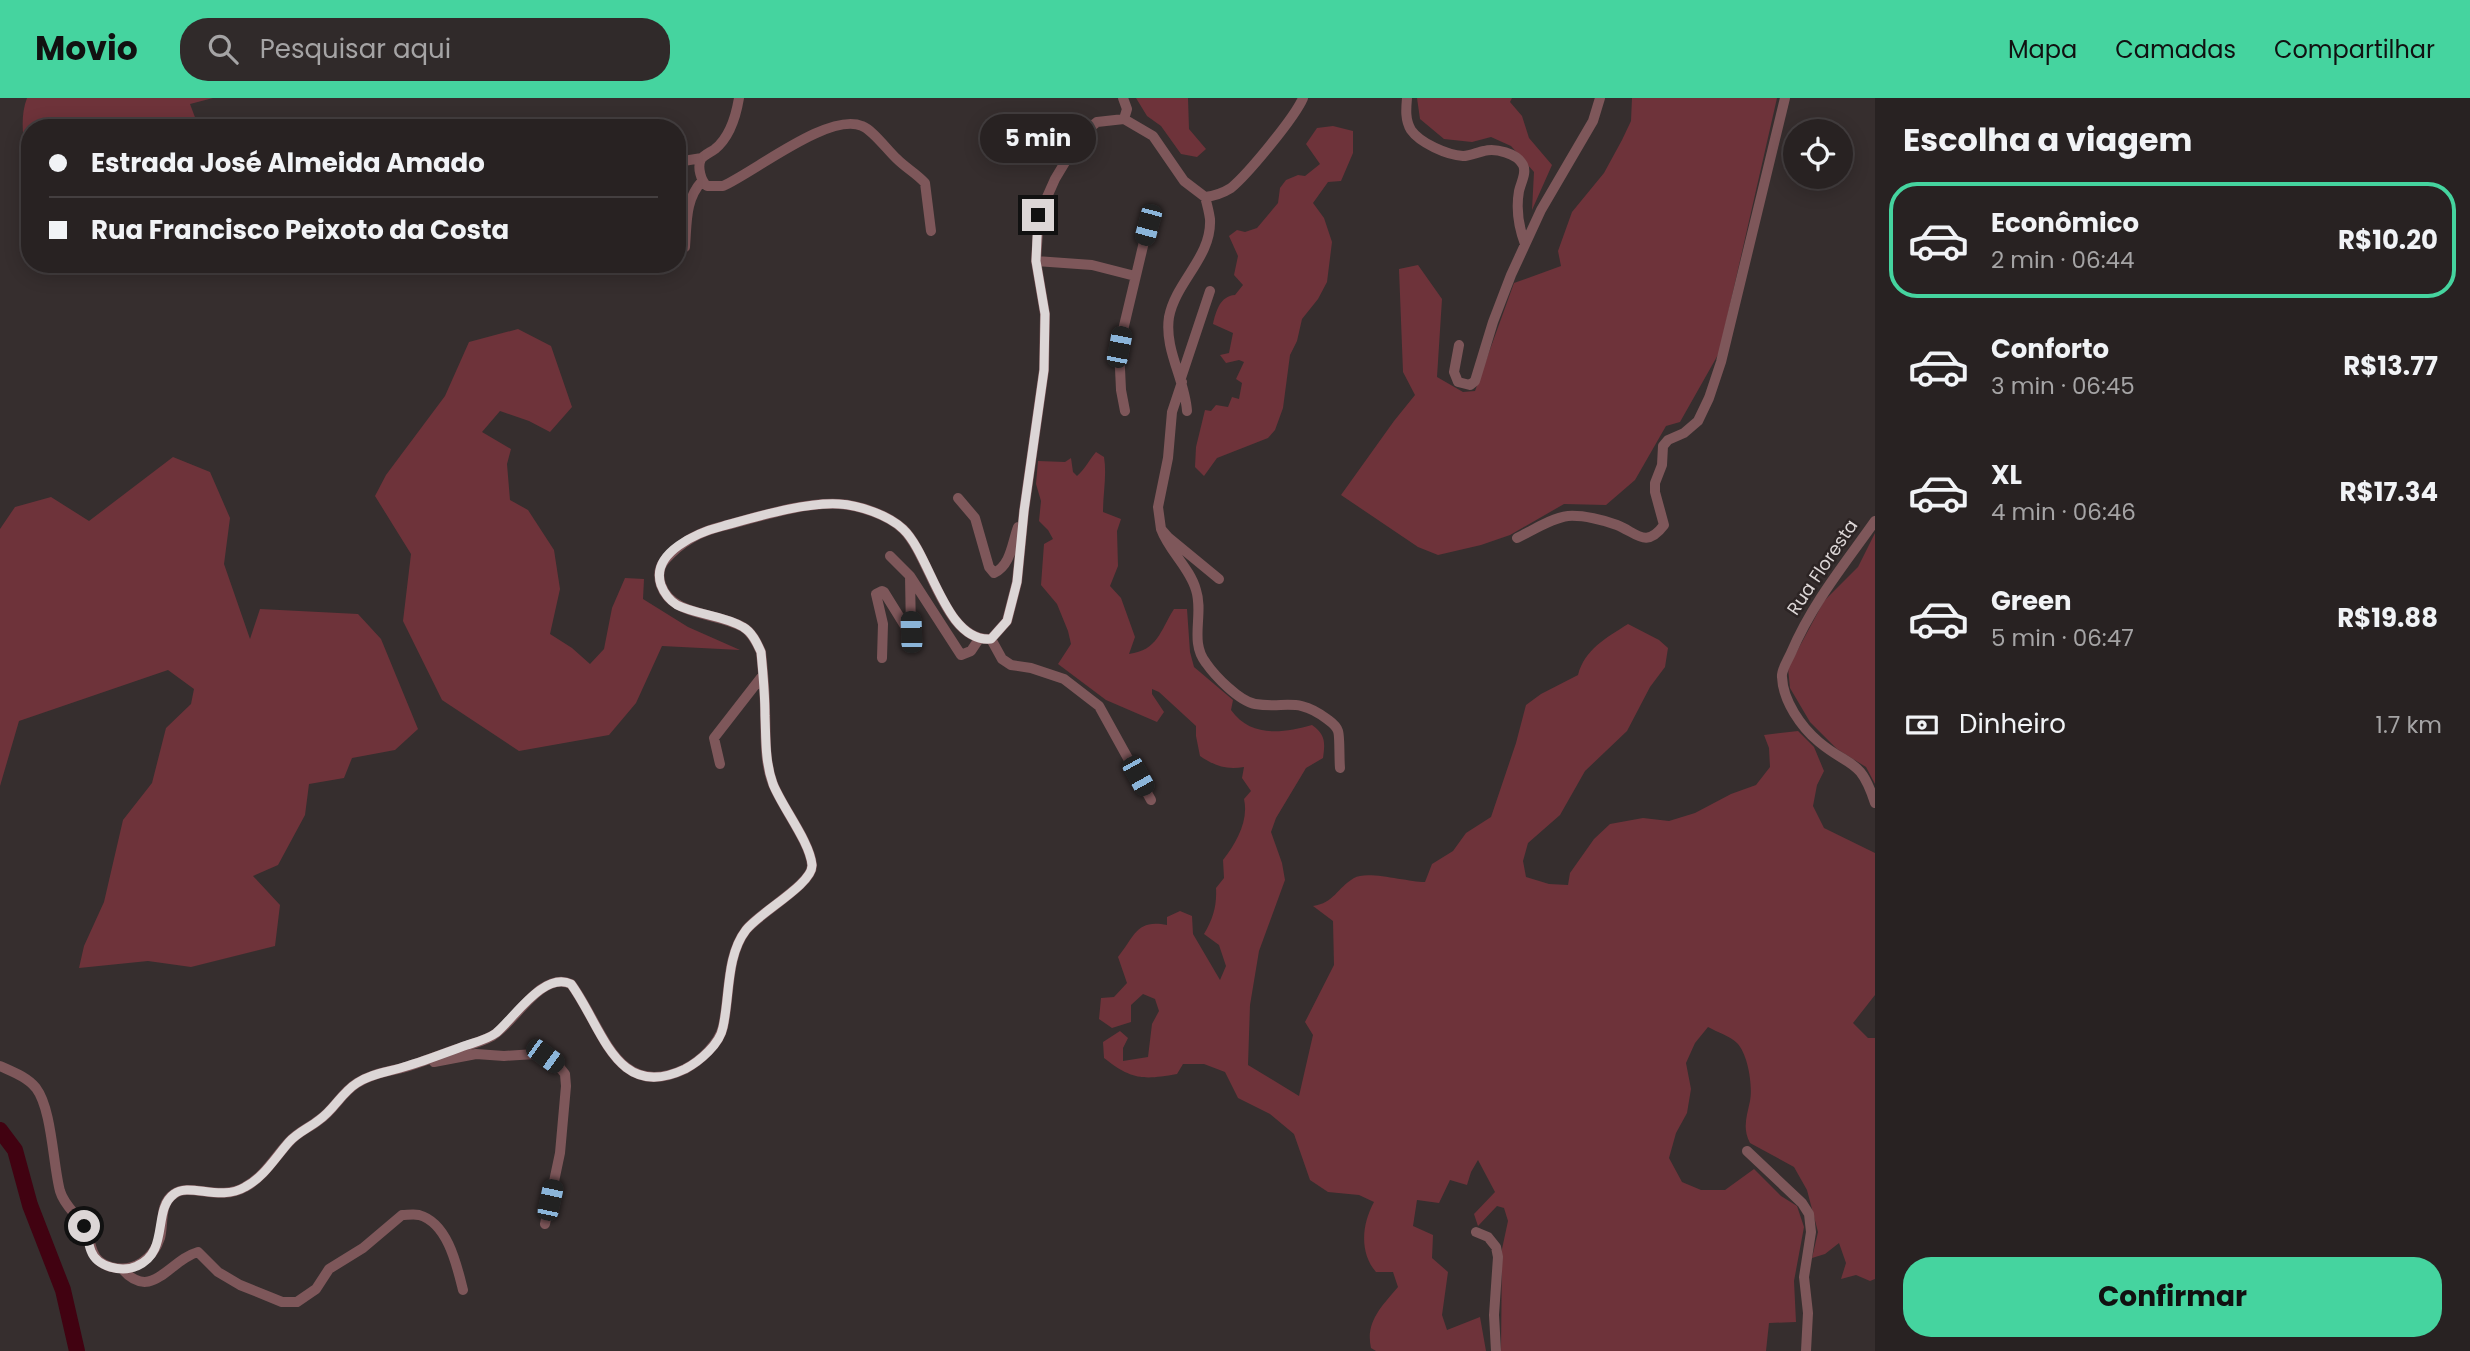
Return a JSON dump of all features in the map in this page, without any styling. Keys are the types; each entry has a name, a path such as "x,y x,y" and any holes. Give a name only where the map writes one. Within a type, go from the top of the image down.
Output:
{"street":[{"path":"686,161 702,158 717,148 728,133 739,98"},
{"path":"1124,98 1127,108 1124,119"},
{"path":"1205,198 1230,188 1282,129 1303,98"},
{"path":"1407,98 1406,118 1412,132 1427,143 1442,151 1464,156 1488,150 1509,154 1524,166 1519,192 1520,229 1525,244"},
{"path":"1459,345 1454,372 1458,383 1470,385 1475,381 1493,322 1525,244 1541,210 1593,121 1600,98"},
{"path":"1517,538 1568,516 1606,521 1640,538 1658,534 1664,525 1655,492 1655,483 1662,465 1663,446 1698,421 1709,398 1721,362 1784,98"},
{"path":"404,1067 493,1036 535,994 553,983 565,981 571,984 582,999 614,1055 625,1068 638,1075 652,1079 670,1076 692,1065 710,1050 723,1031 731,973 737,947 746,930 771,906 810,877 812,867 809,852 773,783 767,762 761,652 756,640 743,627 676,604 664,594 658,577 662,564 680,545 702,531 813,505 840,504 890,519 903,529 915,544 937,589 964,631 979,639 991,639 1007,621 1017,582 1044,370 1045,314 1036,261 1038,215 1055,179 1082,134 1097,122 1124,119 1153,136 1184,181 1205,198 1210,219 1204,250 1184,281 1169,317 1168,337 1186,392 1187,411"},
{"path":"702,158 702,181 706,186 723,186 808,136 826,128 851,123 870,131 925,183 931,231"},
{"path":"686,232 688,202 692,192 702,181"},
{"path":"1125,411 1119,347 1148,225"},
{"path":"1036,261 1092,265 1135,276"},
{"path":"1210,291 1172,412 1168,457 1158,507 1161,529 1166,543 1196,588 1197,641 1204,661 1244,700 1255,704 1294,704 1317,711 1335,725 1339,733 1337,749 1340,768"},
{"path":"958,498 975,518 989,567 994,573 1003,568 1009,556 1024,511"},
{"name":"Rua Floresta","path":"1875,521 1829,582 1802,628 1781,675 1786,698 1798,718 1818,742 1855,765 1868,780 1875,803"},
{"path":"1161,529 1219,579"},
{"path":"890,556 910,576 961,656 971,651 979,639"},
{"path":"882,658 883,624 876,594 881,591 884,593 910,634 910,576"},
{"path":"991,639 1002,659 1012,665 1064,679 1099,706 1151,800"},
{"path":"720,764 713,738 763,675"},
{"path":"0,1066 23,1077 36,1089 45,1111 64,1201 84,1226 94,1257 100,1262 122,1269 138,1266 152,1253 160,1236 167,1200 173,1194 181,1189 221,1195 246,1187 268,1169 291,1139 320,1120 343,1093 356,1083 375,1074 476,1054 545,1056 565,1074 566,1086 560,1153 545,1224"},
{"path":"1747,1151 1802,1203 1809,1214 1811,1232 1804,1277 1808,1313 1806,1351"},
{"path":"122,1269 132,1280 141,1282 159,1279 187,1255 198,1252 218,1272 240,1285 282,1302 298,1302 316,1289 329,1269 363,1248 402,1215 420,1215 433,1223 449,1242 463,1290"},
{"path":"1476,1233 1488,1237 1496,1247 1498,1257 1494,1315 1496,1351"}],"shaded area":[{"path":"27,98 213,98 190,104 196,119 23,119"},
{"path":"1136,98 1188,98 1189,129 1206,149 1197,157 1181,154 1161,126 1147,116"},
{"path":"1417,98 1512,98 1510,102 1522,116 1529,138 1552,165 1532,210 1534,172 1511,146 1491,137 1472,142 1444,139 1420,119"},
{"path":"1632,98 1777,98 1719,353 1680,422 1666,426 1635,480 1606,505 1564,504 1510,535 1438,555 1418,547 1341,495 1415,395 1403,372 1399,269 1418,265 1442,299 1437,377 1463,392 1475,391 1514,283 1561,266 1558,251 1572,212 1604,173 1622,140 1631,121"},
{"path":"1333,126 1353,131 1353,153 1341,181 1328,182 1313,203 1324,218 1332,242 1327,282 1302,319 1297,341 1290,355 1283,408 1275,430 1268,438 1217,458 1204,476 1195,467 1196,447 1205,410 1211,411 1216,405 1228,407 1232,397 1239,399 1242,383 1236,379 1244,362 1239,360 1226,363 1220,355 1229,353 1233,333 1213,324 1222,301 1235,295 1243,285 1234,275 1238,256 1229,236 1237,230 1245,232 1257,228 1278,203 1280,188 1286,180 1298,175 1305,176 1320,164 1306,144 1317,128"},
{"path":"518,329 551,346 572,407 550,432 500,411 482,432 511,449 507,464 510,500 528,510 554,550 560,589 550,634 590,664 604,649 612,608 625,578 644,579 643,599 688,627 740,650 662,646 636,703 609,735 519,751 442,700 403,621 411,554 375,496 386,475 445,396 469,342"},
{"path":"1096,452 1104,457 1105,464 1103,512 1121,519 1117,531 1118,566 1110,586 1121,598 1135,637 1129,654 1139,652 1152,644 1174,609 1187,609 1190,652 1194,667 1233,700 1231,710 1239,719 1248,725 1268,731 1312,725 1324,740 1323,758 1306,768 1276,818 1271,832 1285,880 1259,951 1250,1005 1248,1065 1299,1096 1313,1035 1305,1022 1334,965 1333,921 1313,906 1326,902 1348,882 1360,876 1425,882 1432,864 1453,851 1466,833 1491,817 1526,705 1578,675 1591,651 1612,634 1628,624 1659,640 1668,648 1665,667 1650,687 1627,731 1585,771 1560,815 1528,843 1523,861 1526,877 1549,884 1568,885 1570,873 1594,839 1610,824 1643,818 1669,821 1695,813 1731,794 1756,785 1770,767 1769,748 1764,735 1798,731 1814,747 1824,771 1817,785 1813,806 1824,828 1875,853 1875,995 1853,1023 1868,1038 1875,1038 1875,1279 1870,1281 1856,1275 1841,1279 1846,1263 1839,1243 1825,1254 1812,1258 1818,1232 1807,1190 1794,1167 1750,1143 1746,1127 1751,1087 1744,1055 1734,1041 1708,1027 1695,1043 1686,1063 1691,1089 1687,1113 1676,1133 1669,1158 1682,1182 1701,1190 1725,1190 1754,1169 1781,1196 1797,1206 1804,1227 1794,1281 1796,1322 1769,1323 1766,1351 1501,1351 1502,1249 1508,1221 1504,1208 1497,1206 1478,1226 1474,1214 1495,1192 1478,1160 1467,1185 1450,1180 1439,1203 1417,1200 1413,1226 1433,1235 1432,1258 1448,1272 1442,1315 1447,1330 1480,1317 1486,1351 1376,1351 1371,1348 1370,1330 1376,1315 1398,1287 1393,1272 1376,1272 1367,1256 1365,1229 1374,1202 1359,1195 1328,1192 1310,1180 1294,1134 1270,1114 1238,1098 1225,1072 1204,1064 1183,1064 1177,1074 1146,1077 1122,1071 1104,1058 1103,1042 1120,1031 1128,1038 1123,1048 1123,1061 1148,1057 1152,1024 1159,1011 1155,999 1143,994 1131,1005 1131,1022 1112,1028 1099,1019 1101,998 1114,997 1127,983 1118,957 1142,927 1167,925 1167,917 1180,911 1192,916 1193,934 1220,980 1226,966 1219,945 1204,934 1214,912 1216,888 1224,878 1223,860 1240,831 1245,815 1244,799 1251,791 1242,778 1244,767 1221,766 1200,756 1196,726 1159,692 1152,689 1152,694 1164,712 1157,722 1106,700 1058,664 1071,644 1057,604 1041,585 1044,544 1053,539 1039,521 1041,501 1036,484 1038,461 1065,462 1071,458 1073,472 1077,476"},
{"path":"173,457 210,472 230,518 224,564 250,639 260,609 358,614 381,639 418,729 395,750 352,758 344,778 309,784 305,815 278,865 253,876 280,905 275,946 191,967 148,961 79,968 84,946 104,902 123,820 152,783 166,728 191,704 194,689 168,670 19,721 0,786 0,529 15,507 51,497 89,521"},
{"path":"1875,533 1875,784 1866,767 1837,749 1810,722 1790,688 1788,668 1824,601 1858,567"}],"waterway":[{"path":"0,1130 15,1150 30,1205 63,1290 77,1351"}],"route":[{"path":"84,1226 91,1252 100,1262 122,1269 138,1266 152,1253 160,1236 167,1200 173,1194 181,1189 221,1195 246,1187 268,1169 291,1139 320,1120 343,1093 356,1083 375,1074 404,1067 493,1036 535,994 553,983 565,981 571,984 614,1055 625,1068 638,1075 652,1079 670,1076 692,1065 710,1050 723,1031 731,973 737,947 746,930 771,906 810,877 812,867 809,852 773,783 767,762 761,652 756,640 743,627 676,604 664,594 658,577 662,564 680,545 702,531 813,505 840,504 890,519 903,529 915,544 937,589 964,631 983,640 991,639 1007,621 1017,582 1044,370 1045,314 1036,261 1038,215"}]}
